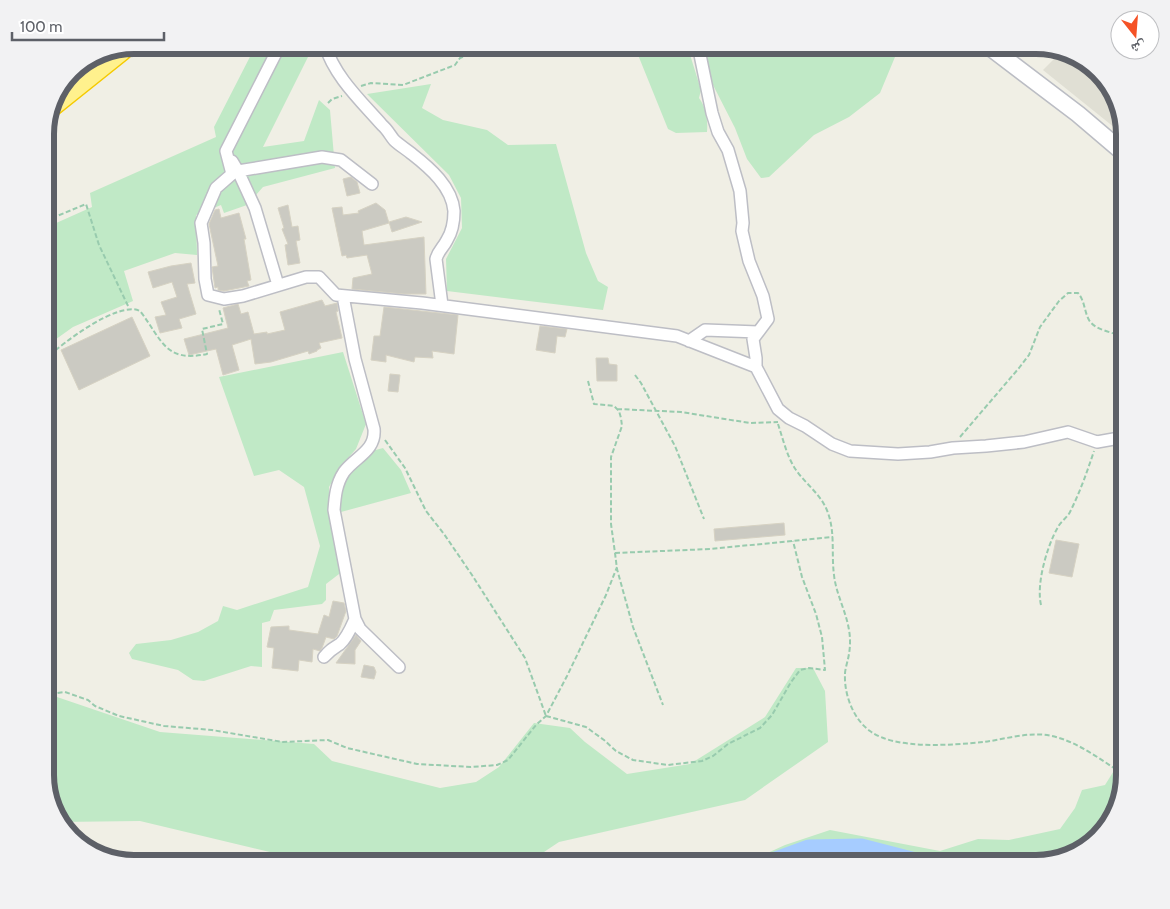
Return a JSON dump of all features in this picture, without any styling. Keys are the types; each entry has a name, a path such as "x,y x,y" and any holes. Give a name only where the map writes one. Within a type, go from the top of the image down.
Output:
{"highway":[{"path":"63,96 113,57"}],"main road":[{"path":"999,54 1078,114 1116,146"}],"street":[{"path":"275,54 226,151 232,174 216,188 201,223 208,295 224,299 243,296 306,276 319,277 336,295 442,305 677,336 756,367"},
{"path":"328,54 330,61 354,92 395,140 427,166 447,189 451,197 454,212 451,228 447,240 437,252 436,260 442,305"},
{"path":"700,54 712,113 718,132 728,150 740,191 744,223 742,231 749,261 768,314 768,319 753,339 756,367 778,409 789,418 832,444 850,451 898,454 930,452 952,448 1024,442 1068,432 1097,442 1116,439"},
{"path":"226,151 238,171 255,208 278,285"},
{"path":"238,171 322,157 341,160 372,184"},
{"path":"343,296 355,359 375,438 367,450 345,471 335,495 334,510 355,620 360,628 398,667"},
{"path":"689,341 704,330 758,332"},
{"path":"324,657 332,647 341,643 349,633 355,620"}],"path":[{"path":"328,103 368,84 402,85 455,65 460,58 470,54"},
{"path":"499,54 504,56 512,54"},
{"path":"54,217 86,204 97,238 129,309"},
{"path":"952,448 1029,355 1040,327 1059,301 1068,293 1078,293 1082,297 1089,321 1097,327 1116,334"},
{"path":"54,352 97,321 129,309 136,309 162,344 170,350 188,357 207,354 202,329 223,324 215,296"},
{"path":"635,375 676,446 704,519"},
{"path":"588,381 594,404 607,404 617,409 707,415 750,423 778,422"},
{"path":"617,409 622,422 611,457 610,481 611,524 617,567 633,627 663,705"},
{"path":"778,409 778,422 793,465 819,496 830,519 833,538 834,577 850,638 850,650 844,674 848,699 853,711 869,731 883,739 905,743 975,742 1022,736 1051,736 1079,747 1116,770"},
{"path":"374,429 386,441 405,468 426,510 444,534 525,658 546,716"},
{"path":"1041,605 1039,597 1045,556 1059,525 1068,517 1082,488 1097,442"},
{"path":"615,553 710,549 833,538"},
{"path":"546,716 586,727 616,751 633,760 668,764 702,761 713,756 728,744 760,728 772,715 800,670 809,668 825,670 822,637 816,614 802,577 793,541"},
{"path":"54,694 57,692 66,692 88,700 95,706 119,716 164,726 212,730 283,742 328,740 347,748 417,764 490,767 508,760 536,725 546,716 606,595 617,567"}],"shaded area":[{"path":"1057,56 1076,64 1085,70 1103,89 1108,98 1115,118 1116,128 1043,70"}],"green space":[{"path":"251,54 310,54 263,147 304,141 319,100 330,110 335,168 263,187 247,205 224,213 221,205 196,215 197,255 175,253 124,271 133,301 73,327 54,341 54,224 92,207 90,193 216,137 214,127"},
{"path":"638,54 690,54 701,90 699,98 706,114 707,132 676,133 668,129"},
{"path":"704,54 896,54 880,93 849,117 814,135 769,177 761,178 747,159 735,128 713,85"},
{"path":"431,84 422,108 443,120 487,130 508,145 556,144 586,253 598,281 608,287 603,310 447,291 446,259 462,228 461,198 449,175 367,94"},
{"path":"343,352 366,424 356,449 340,467 329,487 329,509 343,571 326,584 326,600 322,604 274,610 270,621 262,623 262,667 251,666 204,681 193,680 178,670 132,659 129,653 136,644 171,640 198,632 218,621 223,606 237,610 308,587 320,546 304,487 279,470 254,476 219,377"},
{"path":"383,448 401,470 411,493 341,512 340,492 348,472 372,451"},
{"path":"796,668 813,668 825,691 828,742 745,800 559,842 540,855 283,855 140,821 69,822 56,796 54,780 54,698 57,697 160,732 314,744 332,761 440,788 476,782 499,767 534,723 570,728 627,774 690,764 765,717"},
{"path":"1116,767 1115,791 1106,815 1100,824 1081,842 1052,854 763,855 785,845 830,830 940,851 978,839 1009,840 1060,829 1075,808 1082,790 1105,785"}],"building":[{"path":"351,177 357,182 360,193 347,196 343,179"},
{"path":"376,203 385,210 389,223 362,231 364,245 424,237 426,294 352,289 353,278 372,274 367,255 347,258 346,255 342,256 332,208 342,207 343,215 359,213 358,211"},
{"path":"288,205 292,227 298,226 300,240 296,241 300,263 288,265 285,245 288,244 282,229 284,228 278,208"},
{"path":"219,209 221,218 239,213 246,239 244,239 251,280 247,281 249,286 224,291 218,290 218,287 215,288 212,267 218,266 209,224 215,210"},
{"path":"406,217 422,222 392,232 389,222"},
{"path":"191,263 195,283 187,284 196,314 179,319 182,328 160,333 155,317 166,315 161,302 177,297 172,282 153,288 148,272"},
{"path":"322,300 325,306 337,303 338,311 336,312 342,338 319,343 321,348 317,351 309,354 308,351 271,362 255,364 251,339 232,345 239,370 223,375 216,349 189,355 184,339 228,328 223,308 238,304 241,314 248,312 254,334 267,332 267,334 285,330 280,312"},
{"path":"384,307 458,315 454,354 432,351 433,358 415,357 414,362 386,355 386,362 371,360 374,336 380,336"},
{"path":"132,317 150,356 79,390 61,350"},
{"path":"540,326 567,329 565,337 557,336 555,353 536,350"},
{"path":"596,358 608,358 609,364 617,365 617,381 597,381"},
{"path":"390,374 400,375 398,392 388,391"},
{"path":"784,523 785,535 715,541 714,529"},
{"path":"1056,540 1079,544 1072,577 1049,573"},
{"path":"333,601 344,603 346,611 337,636 334,639 326,637 320,651 313,649 312,662 299,660 298,671 272,668 274,648 267,647 271,627 289,626 289,630 318,634 324,615 329,617"},
{"path":"356,635 361,641 355,650 355,664 336,663"},
{"path":"364,665 374,667 376,672 374,679 361,677"}],"waterway":[{"path":"793,855 809,849 861,848 888,855"}]}
